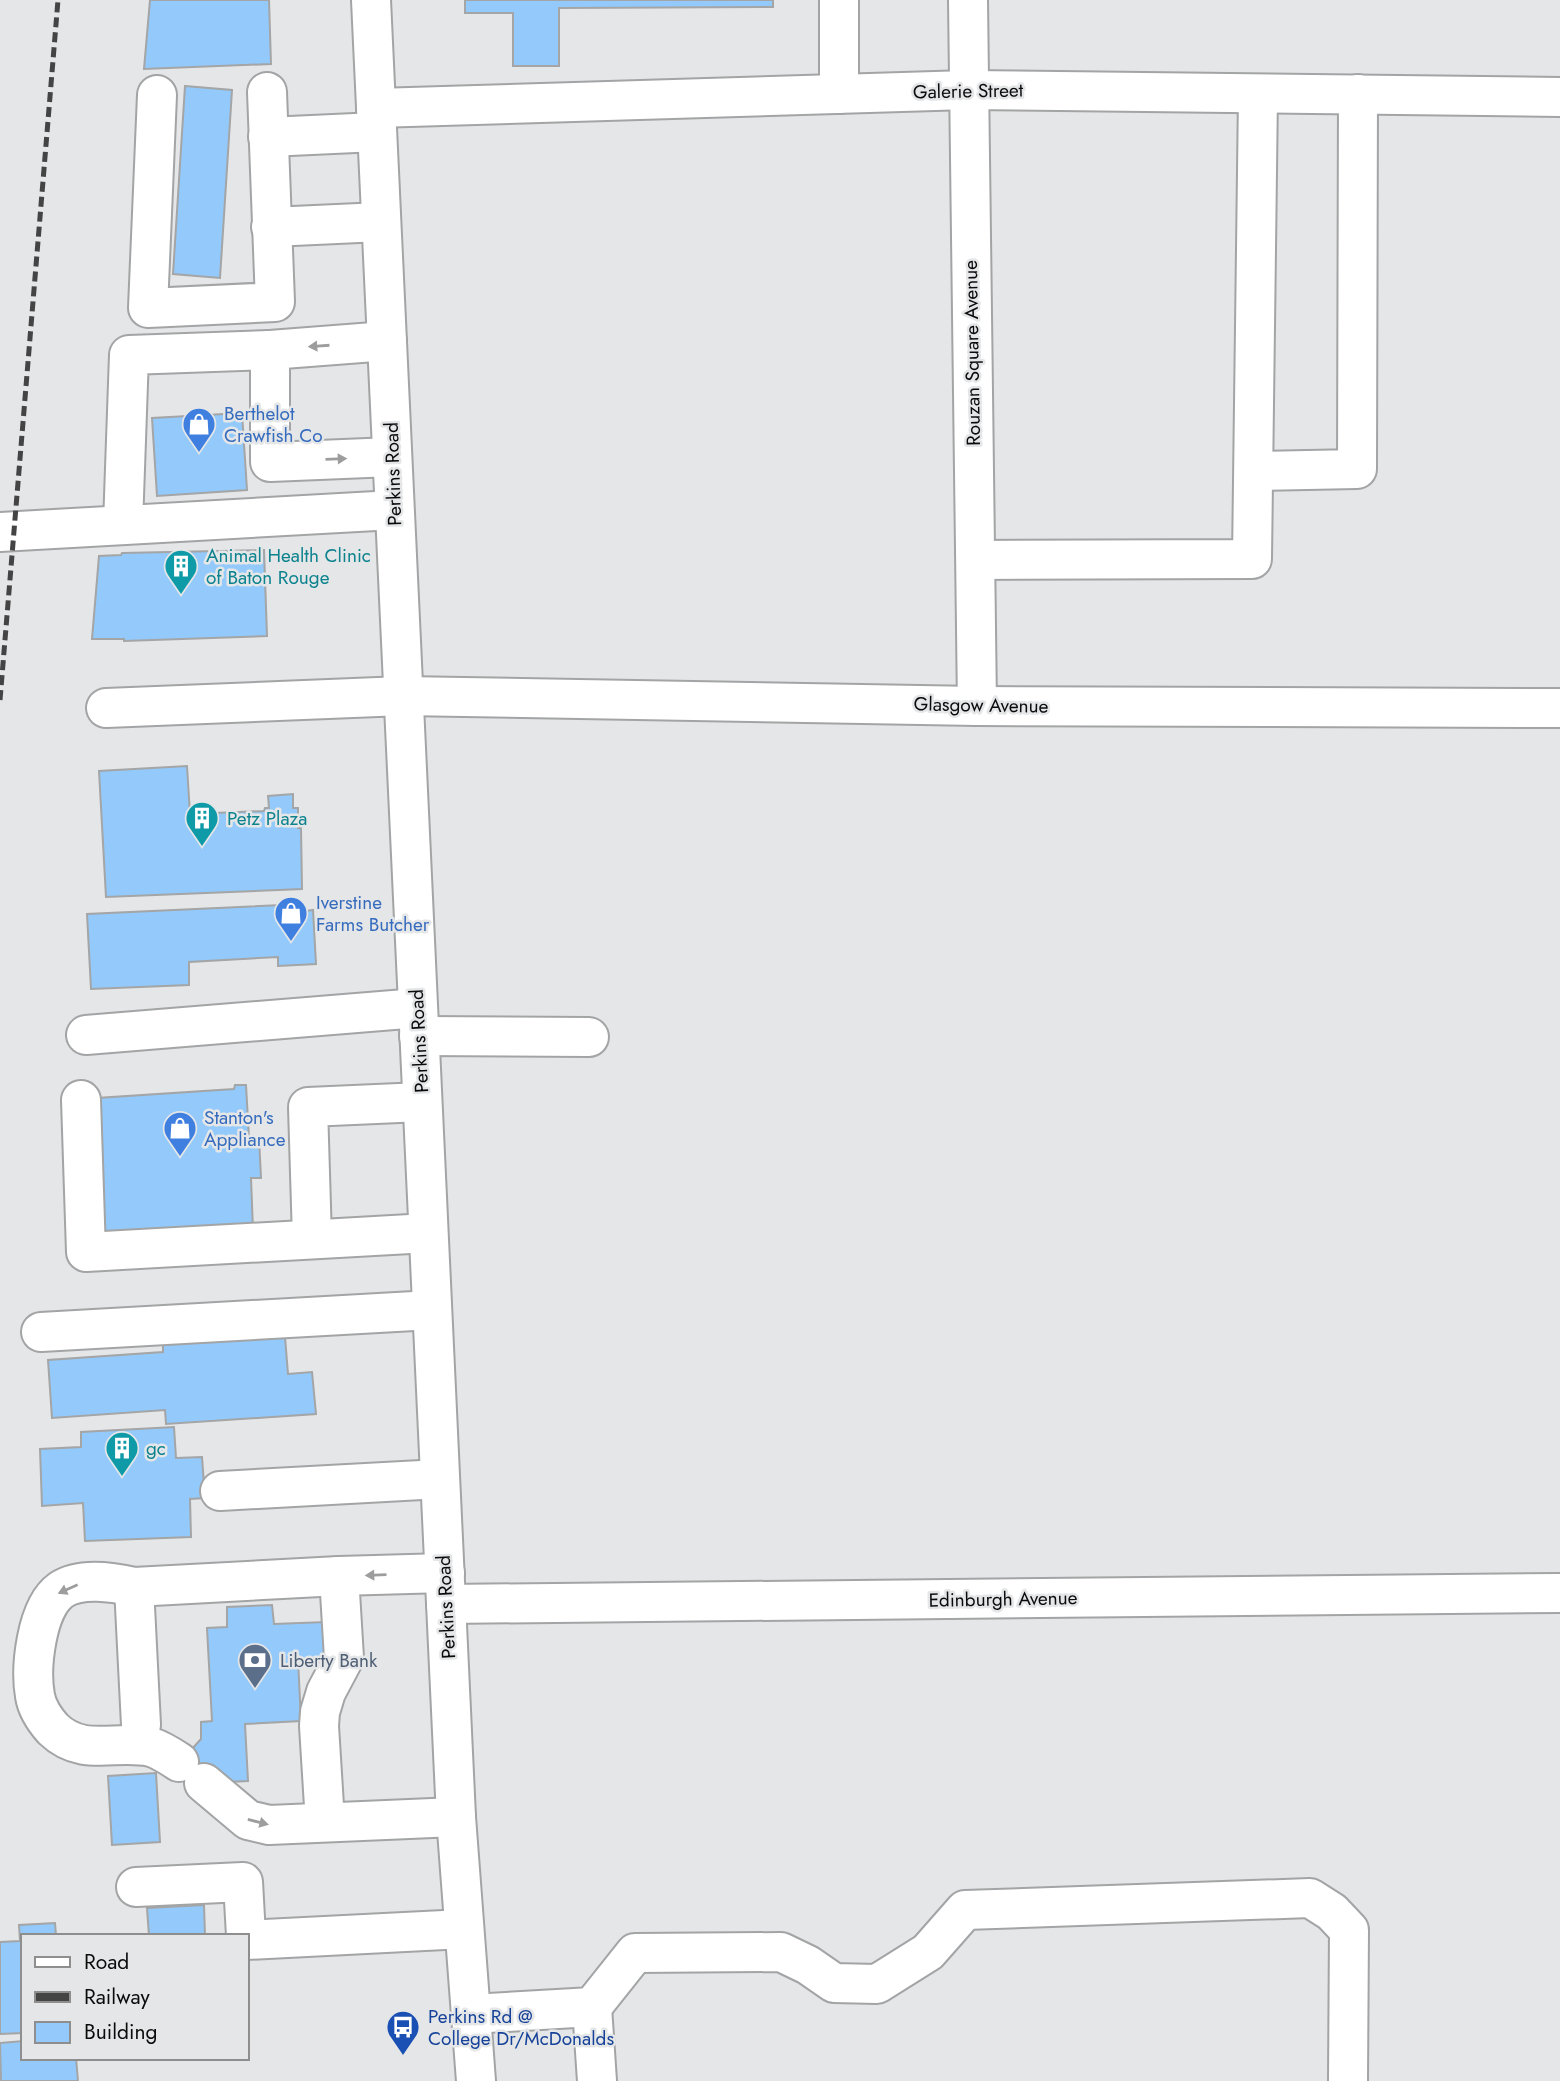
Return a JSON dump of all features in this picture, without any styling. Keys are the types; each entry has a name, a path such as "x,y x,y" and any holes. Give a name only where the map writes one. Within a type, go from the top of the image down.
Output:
{"street":[{"name":"Perkins Road","path":"371,0 456,1817 476,2081"},
{"path":"839,0 839,94"},
{"name":"Rouzan Square Avenue","path":"968,0 977,706"},
{"name":"Galerie Street","path":"268,137 377,120 839,94 968,90 1560,97"},
{"path":"157,95 148,308 275,302 267,92"},
{"path":"976,560 1252,559 1258,94"},
{"path":"1254,471 1357,469 1358,94"},
{"path":"271,227 381,222"},
{"path":"123,525 129,355 270,350 387,341"},
{"path":"270,350 270,462 392,457"},
{"path":"0,532 394,510"},
{"name":"Glasgow Avenue","path":"106,708 403,696 977,706 1560,708"},
{"path":"86,1035 418,1022 589,1037"},
{"path":"81,1100 86,1252 428,1233"},
{"path":"312,1239 308,1107 422,1102"},
{"path":"41,1332 432,1310"},
{"path":"220,1491 439,1479"},
{"path":"325,1822 319,1726 326,1692 344,1658 339,1576"},
{"name":"Edinburgh Avenue","path":"456,1817 269,1825 257,1823 248,1820 192,1773 153,1748 137,1745 94,1747 70,1742 52,1728 40,1711 35,1695 39,1625 48,1602 62,1589 74,1584 112,1582 134,1587 339,1576 446,1589 1560,1594"},
{"path":"134,1587 141,1725"},
{"path":"136,1887 243,1882 247,1934"},
{"path":"597,2081 592,2007 635,1953 781,1952 808,1965 834,1983 877,1984 928,1952 965,1910 1310,1898 1332,1912 1349,1930 1348,2081"},
{"path":"248,1938 464,1929"},
{"path":"471,2014 592,2007"}],"building":[{"path":"150,0 269,0 271,64 144,69"},
{"path":"465,0 773,0 773,7 559,8 559,66 513,66 513,13 465,13"},
{"path":"185,86 232,90 220,278 173,274"},
{"name":"Berthelot Crawfish Co","path":"242,413 247,490 157,496 152,418"},
{"name":"Animal Health Clinic of Baton Rouge","path":"264,550 267,636 124,641 92,639 99,556 122,553"},
{"name":"Petz Plaza","path":"187,766 190,814 264,811 269,808 268,796 293,794 293,808 298,808 298,828 301,828 302,889 106,897 99,771"},
{"path":"304,904 306,911 313,910 316,964 278,966 278,957 189,962 189,985 91,989 87,914"},
{"name":"Stanton's Appliance","path":"235,1085 246,1085 249,1138 259,1138 261,1178 251,1178 253,1231 104,1236 97,1098 234,1089"},
{"path":"285,1337 288,1374 312,1372 316,1414 166,1424 165,1410 52,1418 48,1360 163,1352 163,1344 176,1344 175,1340 192,1339 191,1343"},
{"name":"gc","path":"174,1427 176,1458 202,1457 205,1498 190,1499 191,1537 85,1541 83,1503 42,1506 40,1449 81,1447 81,1432"},
{"name":"Liberty Bank","path":"272,1605 274,1624 326,1622 328,1657 298,1659 301,1721 245,1724 248,1781 204,1783 196,1791 172,1771 201,1739 201,1722 212,1721 207,1628 227,1627 227,1607"},
{"path":"156,1773 160,1842 112,1845 108,1776"},
{"path":"204,1905 205,1934 149,1934 147,1908"},
{"path":"55,1923 56,1934 21,1934 21,2033 0,2034 0,1942 20,1941 19,1925"},
{"path":"21,2041 21,2060 76,2060 78,2081 1,2081 0,2043"}],"railway":[{"path":"0,700 58,0"}],"place":[{"name":"Berthelot Crawfish Co","path":"199,454"},
{"name":"Animal Health Clinic of Baton Rouge","path":"181,596"},
{"name":"Petz Plaza","path":"202,848"},
{"name":"Iverstine Farms Butcher","path":"291,943"},
{"name":"Stanton's Appliance","path":"180,1158"},
{"name":"gc","path":"122,1478"},
{"name":"Liberty Bank","path":"255,1690"},
{"name":"Perkins Rd @ College Dr/McDonalds","path":"403,2057"}]}
